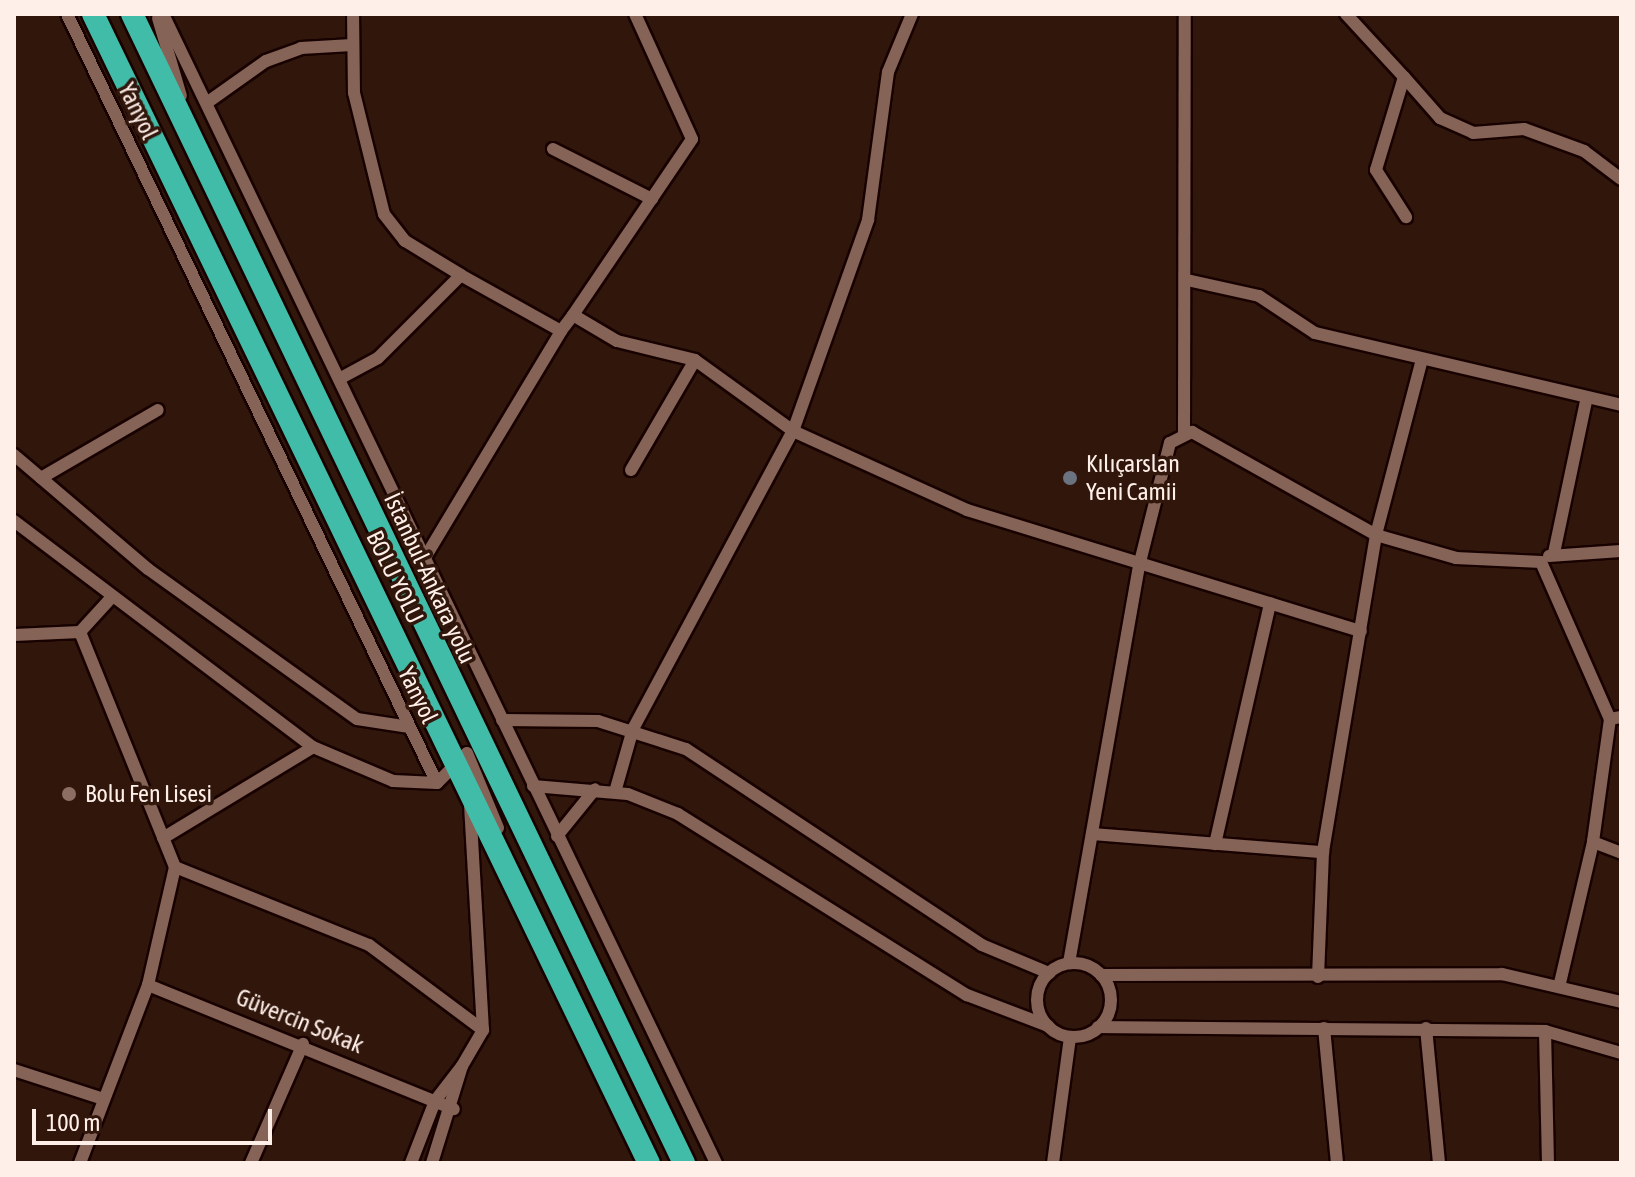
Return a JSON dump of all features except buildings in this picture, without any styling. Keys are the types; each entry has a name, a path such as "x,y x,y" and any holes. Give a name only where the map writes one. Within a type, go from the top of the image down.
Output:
{"highway":[{"name":"BOLU YOLU","path":"93,14 649,1163"},
{"name":"İstanbul-Ankara yolu","path":"132,14 684,1163"}],"street":[{"name":"Yanyol","path":"67,14 437,783"},
{"path":"160,14 196,145"},
{"path":"160,14 208,102 423,561 716,1163"},
{"path":"353,14 356,104 384,214 405,241 561,331"},
{"path":"423,561 561,331 692,139 635,14"},
{"path":"615,792 633,729 793,431 868,220 888,72 912,14"},
{"path":"1184,433 1187,280 1185,14"},
{"path":"1346,14 1440,118 1473,133 1524,129 1584,151 1621,179"},
{"path":"208,102 266,61 301,48 352,45"},
{"path":"1404,77 1376,170 1406,217"},
{"path":"553,149 652,199"},
{"path":"339,379 378,358 461,275"},
{"path":"1187,280 1259,296 1315,333 1421,363 1621,405"},
{"path":"573,315 617,341 695,360 793,431 967,510 1361,631"},
{"path":"631,470 695,360"},
{"path":"1318,977 1323,852 1376,535 1421,363"},
{"path":"1554,553 1587,397"},
{"path":"41,478 158,410"},
{"path":"1184,433 1400,548 1456,558 1541,562 1554,553 1621,551"},
{"path":"1069,963 1140,562 1170,443 1184,433"},
{"path":"14,455 148,569 357,719 409,727"},
{"path":"14,521 313,747 393,781 437,783 467,753"},
{"path":"1541,562 1615,718 1593,842 1560,983"},
{"path":"14,635 80,632 112,597"},
{"path":"1215,844 1270,603"},
{"path":"80,632 175,867 148,985 80,1163"},
{"path":"502,720 573,718 633,729 686,749 982,945 1049,973"},
{"path":"163,838 313,747"},
{"path":"411,1163 435,1101 462,1066 483,1030 467,753"},
{"path":"467,753 639,1163"},
{"path":"533,786 615,792 678,814 967,995 1070,1037 1098,1027 1545,1031 1621,1053"},
{"path":"557,836 595,789"},
{"path":"1092,834 1323,852"},
{"path":"1593,842 1621,853"},
{"path":"175,867 369,945 483,1030"},
{"path":"1048,1026 1037,1005 1049,973 1069,963 1101,975 1318,977 1502,974 1560,983 1621,1002"},
{"path":"1098,1027 1111,998 1101,975"},
{"name":"Güvercin Sokak","path":"148,985 303,1044 454,1109"},
{"path":"1324,1028 1337,1163"},
{"path":"1426,1028 1439,1163"},
{"path":"1545,1031 1548,1163"},
{"path":"1053,1163 1070,1037"},
{"path":"251,1163 303,1044"},
{"path":"432,1163 454,1109 462,1066"},
{"path":"14,1070 103,1099"}],"place":[{"name":"Kılıçarslan Yeni Camii","path":"1070,478"},
{"name":"Bolu Fen Lisesi","path":"69,794"}]}
